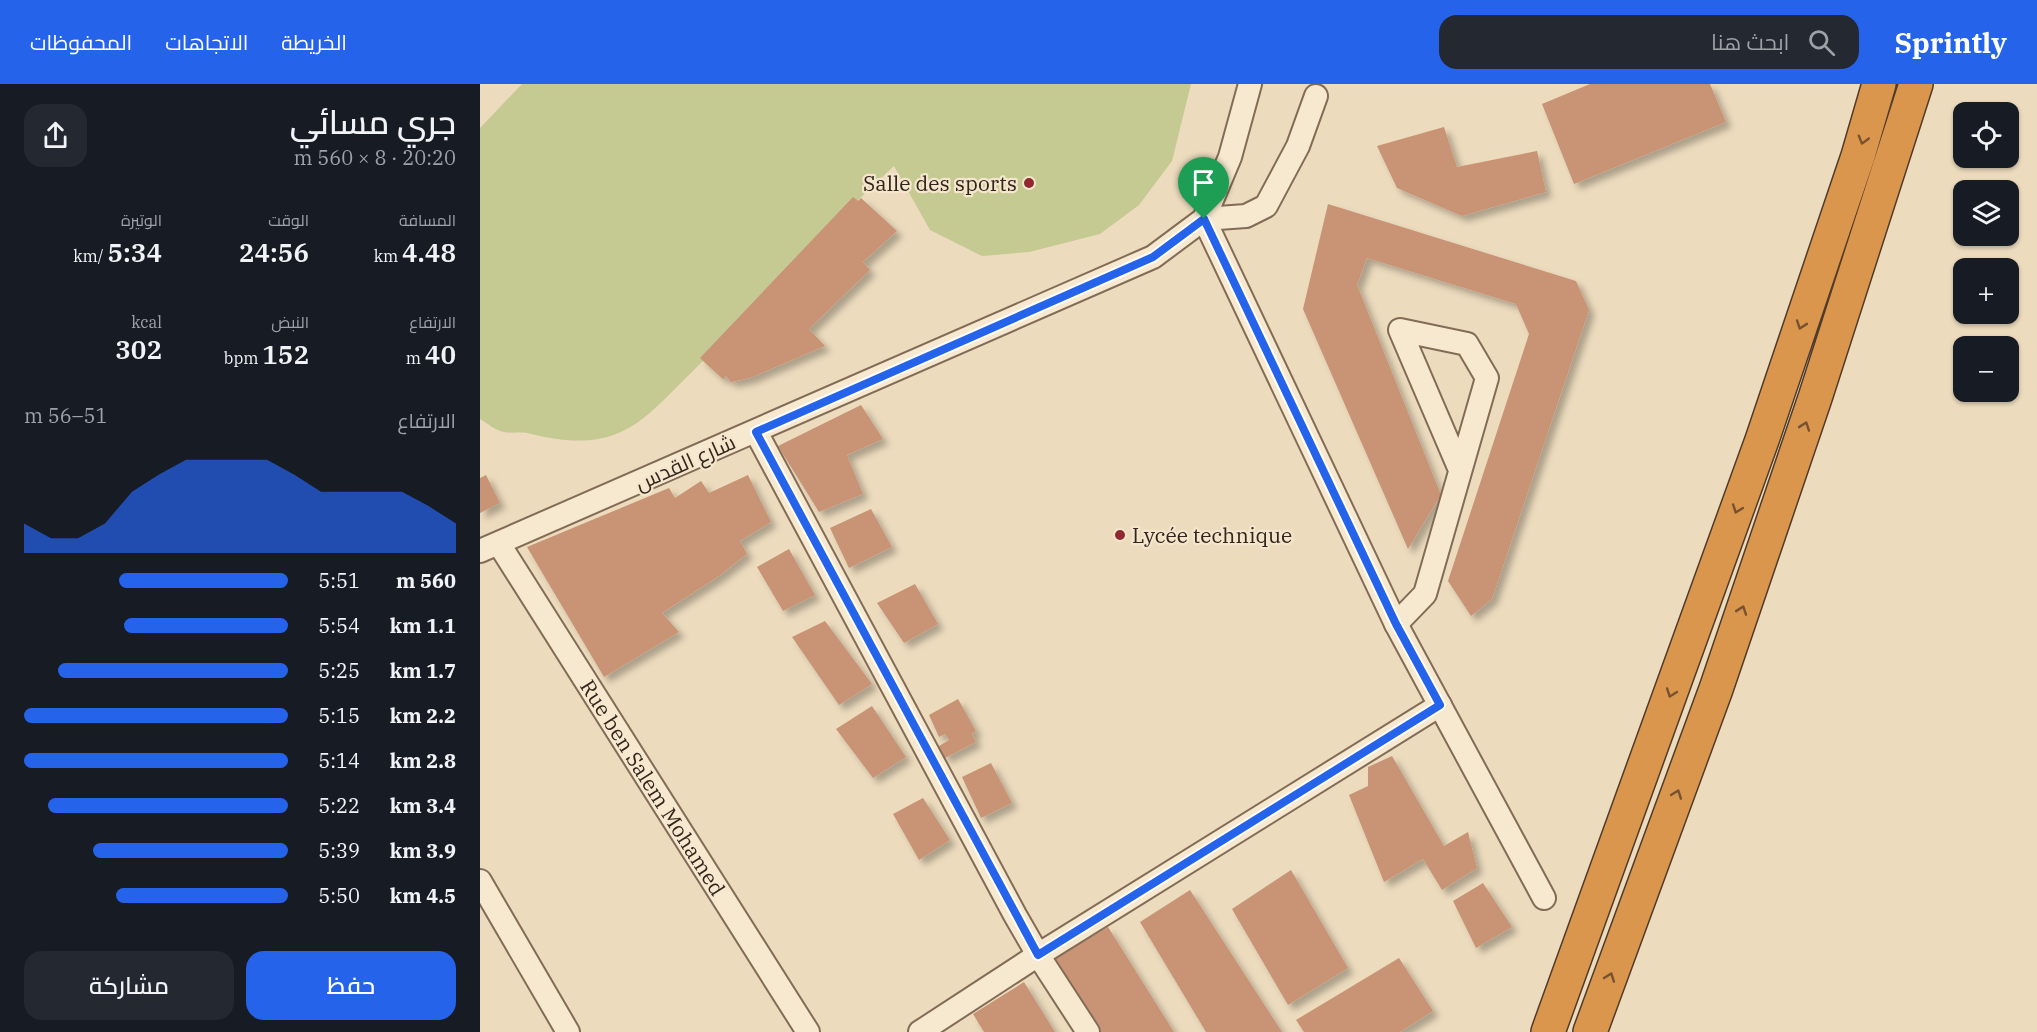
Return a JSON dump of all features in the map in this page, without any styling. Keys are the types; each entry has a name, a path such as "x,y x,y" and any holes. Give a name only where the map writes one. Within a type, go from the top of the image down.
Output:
{"highway":[{"path":"1548,1032 1762,440 1858,156 1879,84"},
{"path":"1590,1032 1716,689 1815,398 1916,84"}],"street":[{"path":"1250,84 1230,157 1204,219 1396,624 1544,898"},
{"path":"1204,219 1246,216 1266,206 1298,146 1316,96"},
{"name":"شارع القدس","path":"489,547 1153,257 1204,219"},
{"path":"1396,624 1425,594 1487,378 1467,344 1400,330 1460,470"},
{"path":"756,432 1038,955 1088,1032"},
{"name":"Rue ben Salem Mohamed","path":"489,547 807,1032"},
{"path":"920,1032 1038,955 1440,705"},
{"path":"480,881 568,1032"}],"green space":[{"path":"522,84 1191,84 1172,161 1139,205 1100,234 1029,252 982,256 930,230 894,166 858,200 879,219 723,379 703,361 646,416 629,428 610,436 589,440 563,440 528,433 504,432 480,419 480,128"}],"building":[{"path":"1590,84 1710,84 1726,122 1574,184 1542,104"},
{"path":"1444,127 1457,167 1537,151 1546,192 1462,216 1397,188 1377,146"},
{"path":"853,197 858,201 861,198 897,231 863,262 870,270 809,329 825,346 750,378 731,382 726,376 723,379 700,358"},
{"path":"1328,204 1576,281 1589,310 1492,599 1471,616 1448,581 1529,334 1516,304 1367,258 1357,285 1441,495 1408,549 1303,309"},
{"path":"861,405 883,439 847,455 863,494 819,512 778,446"},
{"path":"486,475 500,503 480,513 480,478"},
{"path":"748,475 771,522 740,541 747,554 719,576 662,613 679,632 604,677 527,547 669,488 675,498 701,481 709,493"},
{"path":"871,509 892,547 849,568 830,528"},
{"path":"789,549 815,595 783,611 757,567"},
{"path":"915,584 938,624 904,643 877,603"},
{"path":"825,621 872,684 839,705 792,637"},
{"path":"958,699 976,731 972,734 976,742 945,758 939,746 949,740 945,734 939,737 929,715"},
{"path":"872,706 906,757 873,778 836,729"},
{"path":"1392,756 1444,846 1468,832 1477,868 1442,890 1423,859 1384,882 1349,795 1368,786 1368,767"},
{"path":"991,763 1012,803 981,818 962,777"},
{"path":"923,798 950,840 919,860 893,814"},
{"path":"1291,870 1348,968 1288,1005 1232,909"},
{"path":"1483,883 1512,927 1476,948 1453,901"},
{"path":"1190,890 1282,1032 1206,1032 1140,922"},
{"path":"1108,927 1174,1032 1092,1032 1049,962"},
{"path":"1399,958 1433,1011 1400,1032 1304,1032 1296,1020"},
{"path":"1024,982 1055,1032 984,1032 973,1014"}],"place":[{"name":"Salle des sports","path":"1029,183"},
{"name":"Lycée technique","path":"1120,535"}],"route":[{"path":"1204,219 1396,624 1440,705 1038,955 756,432 1153,257 1204,219"}]}
